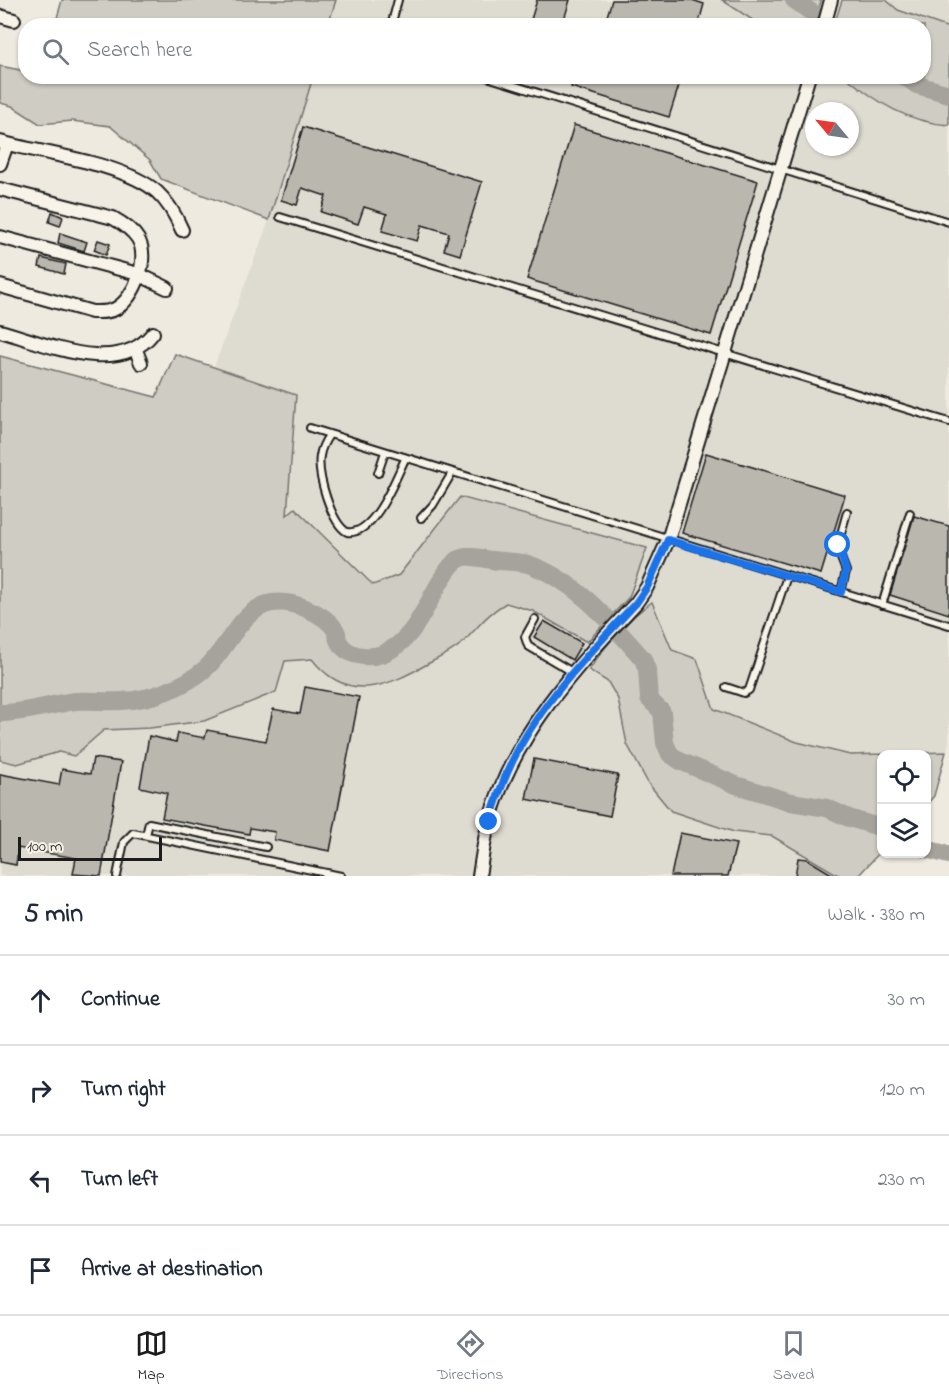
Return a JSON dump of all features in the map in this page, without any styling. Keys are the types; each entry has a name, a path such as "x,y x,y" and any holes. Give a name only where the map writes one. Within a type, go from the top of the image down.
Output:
{"street":[{"path":"826,18 831,2"},
{"path":"0,16 14,20"},
{"path":"479,876 489,822 516,753 550,700 636,603 647,587 668,540 806,84"},
{"path":"0,164 3,143 105,162 156,191 168,204 182,230"},
{"path":"0,189 99,214 121,222 138,239 142,250 138,274 126,301 105,312 92,312 0,286"},
{"path":"0,237 138,274 167,288"},
{"path":"0,332 99,356 117,355 136,350 153,333"},
{"path":"136,350 141,363"}],"lane":[{"path":"393,18 398,0"},
{"path":"509,84 779,171 949,222"},
{"path":"280,218 949,422"},
{"path":"310,429 949,625"},
{"path":"329,435 321,448 319,466 334,522 347,532 361,532 369,524 389,492 405,459"},
{"path":"378,473 385,453"},
{"path":"421,518 433,505 452,473"},
{"path":"841,592 846,571 837,548 846,512"},
{"path":"882,605 910,513"},
{"path":"726,687 744,693 749,690 787,576"},
{"path":"535,620 525,637 528,646 575,673"},
{"path":"146,835 149,823 266,847"},
{"path":"117,876 126,838 133,833 341,876"}],"shaded area":[{"path":"62,0 336,0 330,18 57,18"},
{"path":"336,0 722,0 749,18 330,18"},
{"path":"722,0 821,0 816,18 749,18"},
{"path":"842,0 886,0 898,10 921,18 836,18"},
{"path":"886,0 949,0 949,28 931,22 931,18 921,18 898,10"},
{"path":"931,22 949,28 949,125 906,115 855,84 931,84"},
{"path":"0,66 18,70 18,84 311,84 269,220 161,179 150,160 110,126 72,121 40,124 12,106 0,103"},
{"path":"311,84 855,84 875,100 949,125 949,742 946,752 877,750 877,754 850,755 797,742 713,709 697,659 589,670 608,682 618,699 627,744 648,783 734,832 772,836 840,876 0,876 0,760 17,764 59,752 74,756 104,730 150,728 204,721 276,692 285,661 312,659 324,674 461,645 487,614 506,603 533,611 587,641 629,597 647,548 460,497 399,575 373,585 295,509 287,516 296,395 214,367 269,220"},
{"path":"175,354 296,395 287,515 295,508 373,585 399,575 460,497 647,548 629,597 587,642 533,611 506,603 487,617 455,649 415,671 384,684 369,687 354,686 340,682 326,673 312,659 285,661 276,692 204,721 150,728 104,730 74,756 59,752 17,764 0,760 0,356 156,397"},
{"path":"652,602 672,650 697,659 714,709 797,742 850,755 877,754 877,855 858,876 840,876 772,836 734,832 671,811 648,783 627,744 618,699 608,682 589,670 634,616"},
{"path":"931,752 946,752 934,796 931,799"}],"building":[{"path":"537,0 570,0 564,18 531,18"},
{"path":"612,0 692,0 704,4 700,18 606,18"},
{"path":"572,84 679,84 669,117 571,87"},
{"path":"574,125 758,181 711,335 527,279"},
{"path":"303,127 482,182 460,255 444,250 449,233 422,225 417,241 382,231 387,214 364,207 358,224 321,212 326,196 302,188 297,205 281,200"},
{"path":"52,212 63,217 60,226 49,222"},
{"path":"60,233 87,242 84,251 58,243"},
{"path":"98,240 110,244 106,255 94,250"},
{"path":"41,258 66,264 64,274 39,267"},
{"path":"706,453 845,495 821,574 682,533"},
{"path":"914,516 949,526 949,614 890,595"},
{"path":"544,621 582,643 572,660 534,637"},
{"path":"305,687 359,697 330,851 274,840 275,832 250,828 249,834 162,818 167,793 140,787 149,736 176,742 178,733 205,738 207,730 266,741 273,709 300,714"},
{"path":"93,758 121,762 101,876 73,874 76,858 18,848 16,865 0,862 0,774 59,785 62,769 90,774"},
{"path":"534,759 618,775 610,816 526,799"},
{"path":"680,833 736,844 728,876 671,876"},
{"path":"798,858 807,859 835,876 795,876"}],"waterway":[{"path":"794,0 820,18"},
{"path":"916,84 949,94"},
{"path":"0,713 19,712 76,701 133,700 166,691 197,676 213,661 243,621 261,606 272,603 299,606 316,613 331,625 341,645 351,653 363,656 382,654 395,647 414,627 443,577 460,558 519,562 545,571 577,591 605,617 643,659 647,670 649,699 662,712 665,743 670,754 680,761 736,785 791,802 827,808 877,826"},
{"path":"931,850 949,855"}],"route":[{"path":"489,822 502,783 516,753 533,726 550,700 636,603 647,587 668,540 841,592 846,571 838,545"}]}
